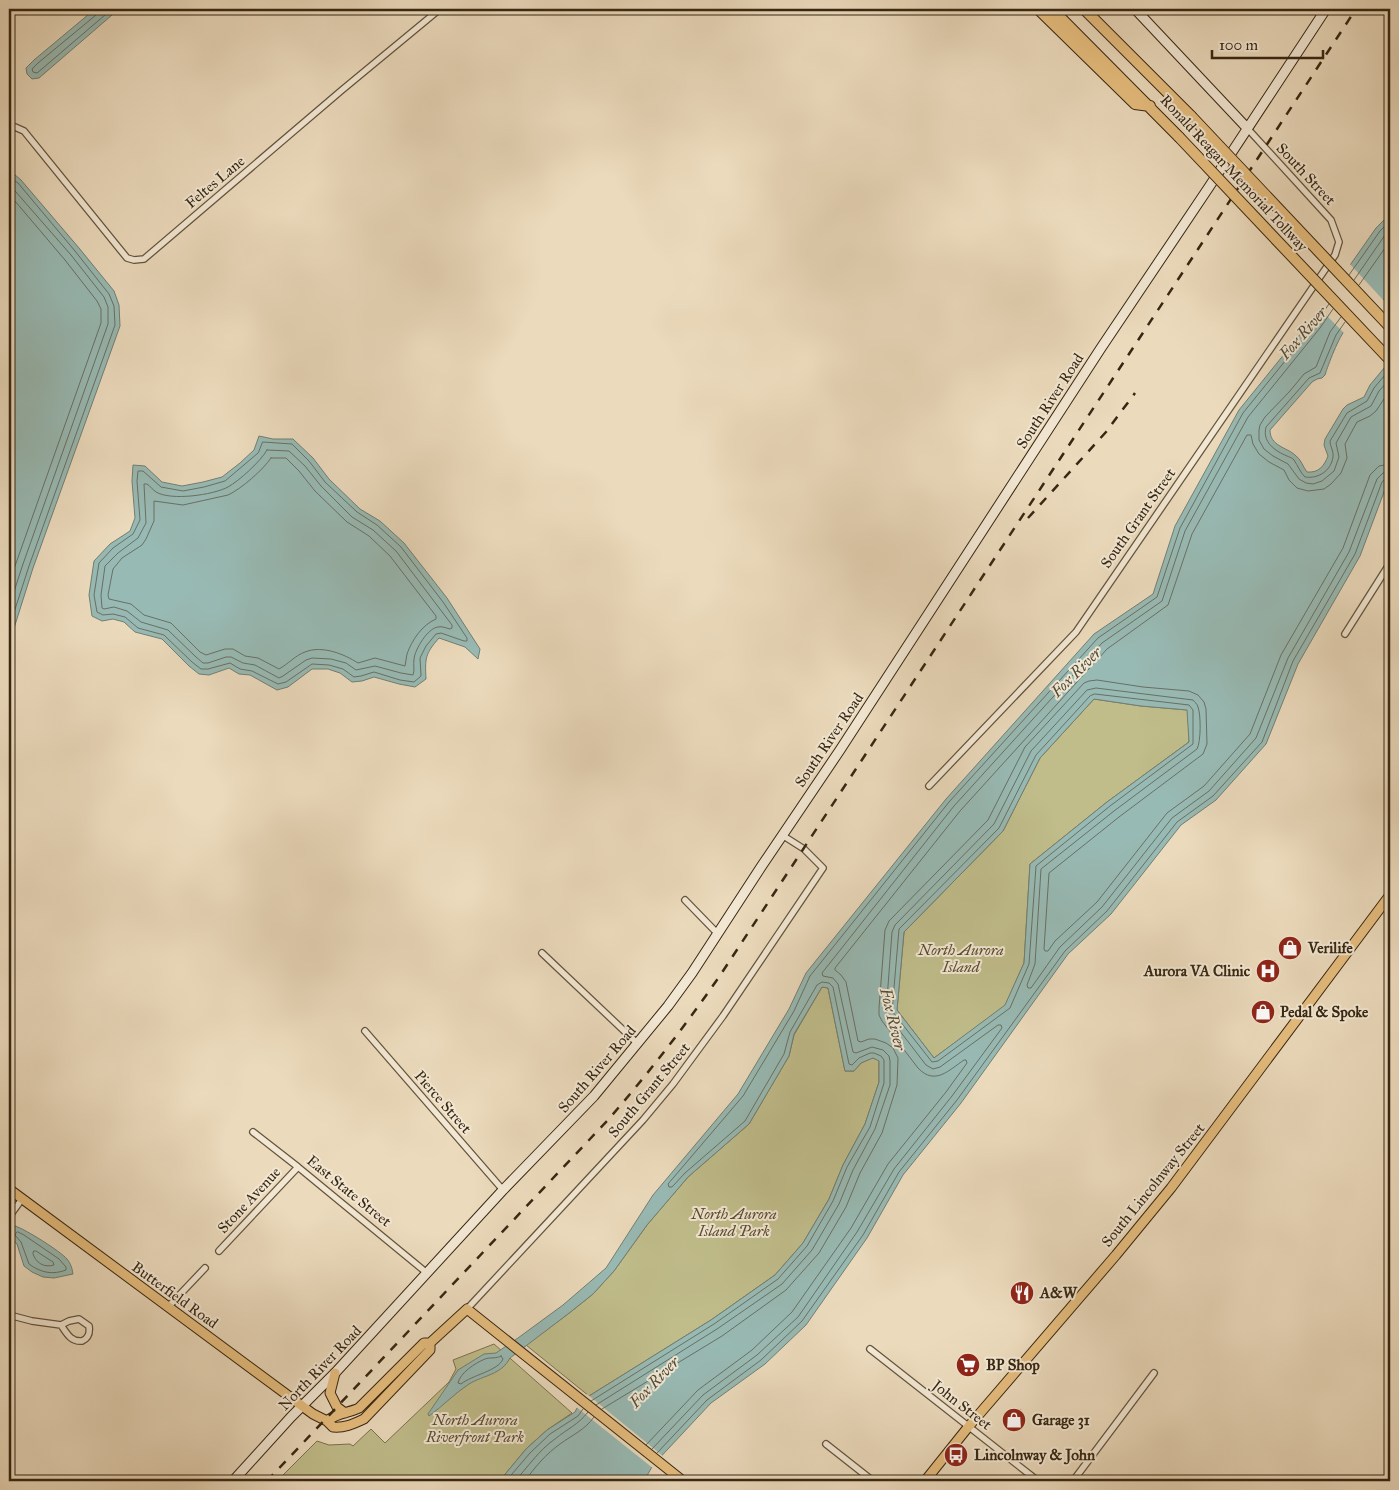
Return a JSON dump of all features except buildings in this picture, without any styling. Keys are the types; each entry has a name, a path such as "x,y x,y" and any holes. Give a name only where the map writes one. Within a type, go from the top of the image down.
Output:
{"highway":[{"path":"1038,9 1135,104 1150,106"},
{"name":"Ronald Reagan Memorial Tollway","path":"1052,9 1179,136 1390,360"},
{"name":"Ronald Reagan Memorial Tollway","path":"1084,9 1192,116 1390,326"}],"main road":[{"path":"1135,9 1247,128"},
{"name":"South River Road","path":"427,1273 503,1190 594,1096 683,986 840,750 1096,355 1209,188 1326,9"},
{"name":"South Lincolnway Street","path":"925,1481 969,1426 1121,1249 1170,1188 1390,895"},
{"name":"Butterfield Road","path":"9,1189 333,1427 342,1428 364,1419 430,1350 430,1343"},
{"name":"North River Road","path":"233,1481 302,1406 336,1373 427,1273"},
{"path":"327,1421 333,1416 345,1414 359,1408 424,1343 430,1343 468,1309 680,1479"},
{"path":"336,1373 330,1394 337,1407 345,1414"}],"street":[{"name":"Feltes Lane","path":"9,129 16,127 24,131 128,258 134,260 144,259 440,9"},
{"name":"South Street","path":"1247,128 1331,220 1339,242"},
{"name":"South Grant Street","path":"929,786 1076,632 1335,255 1339,242"},
{"path":"1345,634 1390,563"},
{"name":"South Grant Street","path":"468,1309 643,1120 673,1084 723,1016 823,868 804,849 782,835"},
{"path":"685,900 718,934"},
{"path":"542,953 638,1044"},
{"name":"Pierce Street","path":"365,1030 503,1190"},
{"name":"East State Street","path":"253,1132 427,1273"},
{"name":"Stone Avenue","path":"219,1251 298,1167"},
{"path":"9,1217 22,1199"},
{"path":"168,1307 205,1268"},
{"path":"9,1315 32,1321 61,1325 79,1319 89,1326 88,1337 82,1341 74,1340 70,1338 61,1325"},
{"name":"John Street","path":"870,1349 1038,1481"},
{"path":"1073,1481 1154,1373"},
{"path":"826,1444 873,1481"}],"green space":[{"name":"North Aurora Island","path":"1094,699 1188,710 1189,742 1107,802 1030,864 1024,963 1005,1006 934,1058 897,1010 904,932 1003,831 1040,758"},
{"name":"North Aurora Island Park","path":"822,987 828,988 845,1071 854,1071 861,1063 872,1058 879,1060 879,1082 865,1124 843,1165 829,1199 803,1243 775,1275 711,1320 589,1396 526,1345 593,1294 614,1271 647,1225 688,1177 749,1124 789,1056 794,1035"},
{"name":"North Aurora Riverfront Park","path":"494,1344 572,1413 547,1430 526,1449 502,1478 476,1481 277,1481 317,1441 329,1445 350,1444 353,1446 371,1429 385,1443 449,1382 456,1369 453,1360"}],"water":[{"path":"95,9 119,9 39,78 32,79 27,74 26,68"},
{"path":"9,173 14,174 21,180 114,291 119,305 120,326 33,568 9,644"},
{"name":"Fox River","path":"1390,214 1390,297 1372,306 1350,325 1337,344 1325,375 1312,382 1270,430 1273,440 1297,457 1307,472 1318,470 1323,466 1328,456 1324,445 1325,439 1343,409 1364,397 1370,385 1390,361 1390,480 1360,556 1298,664 1266,744 1216,800 1181,825 1111,914 1068,954 961,1103 903,1175 867,1238 806,1325 765,1364 711,1403 653,1465 644,1481 476,1481 502,1478 526,1449 547,1430 575,1412 589,1396 711,1320 775,1275 803,1243 829,1199 843,1165 865,1124 879,1082 879,1061 873,1058 861,1063 854,1071 845,1071 828,988 822,987 794,1034 789,1056 749,1124 688,1177 647,1225 614,1271 593,1294 510,1358 502,1368 469,1384 429,1416 428,1414 458,1370 484,1354 496,1353 518,1338 563,1305 606,1268 653,1195 738,1094 789,1009 806,973 946,799 1094,634 1153,594 1175,526 1239,410 1311,321 1376,228","holes":["1094,699 1187,710 1189,742 1107,802 1030,864 1024,963 1005,1005 934,1058 897,1010 904,932 1003,831 1040,758"]},
{"path":"259,436 273,439 293,439 313,458 329,479 360,509 380,521 404,543 447,598 480,649 478,659 465,647 439,638 427,657 426,679 415,687 374,677 352,682 340,673 328,669 312,669 288,687 277,690 250,675 239,674 229,668 209,675 199,674 162,639 135,632 124,622 113,619 102,621 92,616 89,595 94,561 110,544 130,531 135,518 132,481 133,465 145,466 162,482 182,486 203,482 222,477 240,463 254,450"},
{"path":"15,1226 63,1255 72,1268 73,1274 54,1278 43,1277 24,1266 17,1244 9,1236 9,1232"}],"pier":[{"path":"1349,263 1385,302 1367,314 1345,334 1318,307"},
{"path":"587,1394 664,1457 654,1469 575,1406"}],"railway":[{"path":"267,1481 607,1121 694,1012 721,974 1356,9"},
{"path":"1028,518 1106,432 1135,393"}],"place":[{"name":"Verilife","path":"1290,948"},
{"name":"Aurora VA Clinic","path":"1268,971"},
{"name":"Pedal & Spoke","path":"1263,1012"},
{"name":"A&W","path":"1022,1293"},
{"name":"BP Shop","path":"968,1365"},
{"name":"Garage 31","path":"1014,1420"},
{"name":"Lincolnway & John","path":"956,1455"}]}
